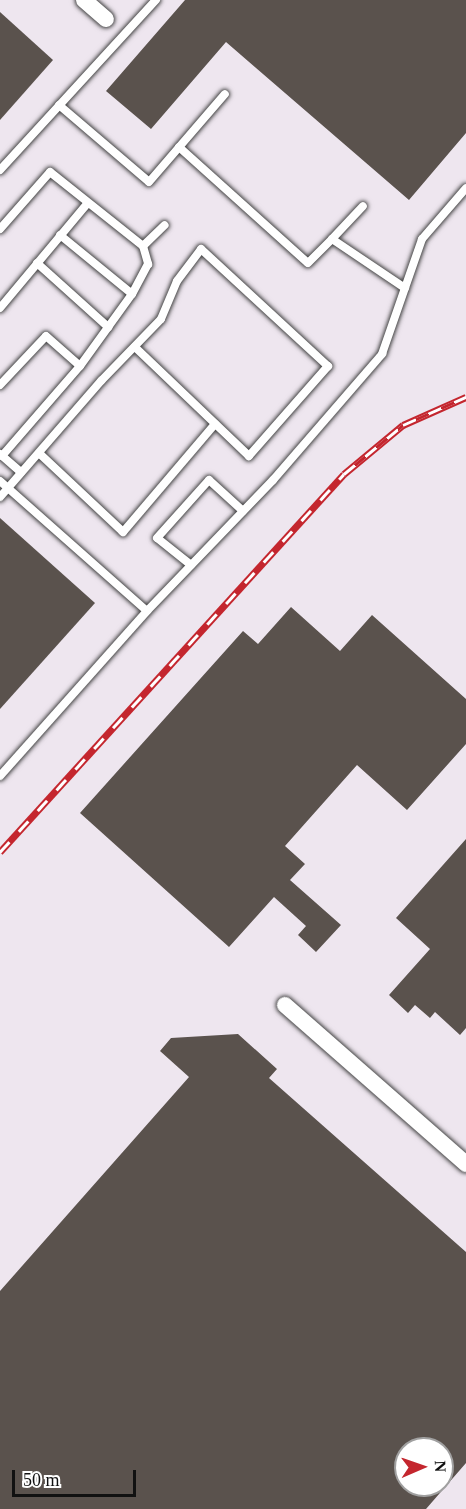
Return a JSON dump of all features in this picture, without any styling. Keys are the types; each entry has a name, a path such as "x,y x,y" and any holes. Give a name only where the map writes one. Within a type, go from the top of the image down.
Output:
{"street":[{"path":"84,0 106,19"},
{"path":"285,1005 466,1164"}],"lane":[{"path":"0,170 156,0"},
{"path":"59,105 150,182 225,94"},
{"path":"179,147 308,263 363,206"},
{"path":"0,229 50,172 87,204 143,246 148,264 132,294 80,366 1,455 21,472"},
{"path":"0,776 147,610 243,511 382,354 422,239 466,188"},
{"path":"0,308 87,204"},
{"path":"143,246 165,225"},
{"path":"60,236 132,294"},
{"path":"332,239 405,288"},
{"path":"0,497 40,454 101,381 161,320 177,281 201,249 328,366 249,456 135,347"},
{"path":"37,263 108,327"},
{"path":"0,385 46,336 80,366"},
{"path":"40,454 123,532 215,423"},
{"path":"191,565 157,538 209,480 243,511"},
{"path":"0,481 147,610"}],"shaded area":[{"path":"0,0 466,0 466,1509 0,1509"}],"building":[{"path":"185,0 466,0 466,133 409,200 226,42 151,129 106,91"},
{"path":"0,12 53,60 0,120"},
{"path":"0,518 95,603 0,709"},
{"path":"291,607 340,651 372,615 466,699 466,744 407,810 357,765 285,846 305,864 290,880 341,925 316,952 298,935 306,926 274,897 229,947 80,813 243,631 258,644"},
{"path":"466,839 466,1028 460,1035 435,1012 430,1018 415,1005 408,1013 389,995 430,949 396,918"},
{"path":"238,1034 277,1069 269,1078 466,1252 466,1463 454,1477 454,1437 394,1437 394,1497 436,1497 426,1509 0,1509 0,1291 189,1077 160,1051 171,1038"}],"railway":[{"path":"0,852 344,474 403,425 466,397"}]}
